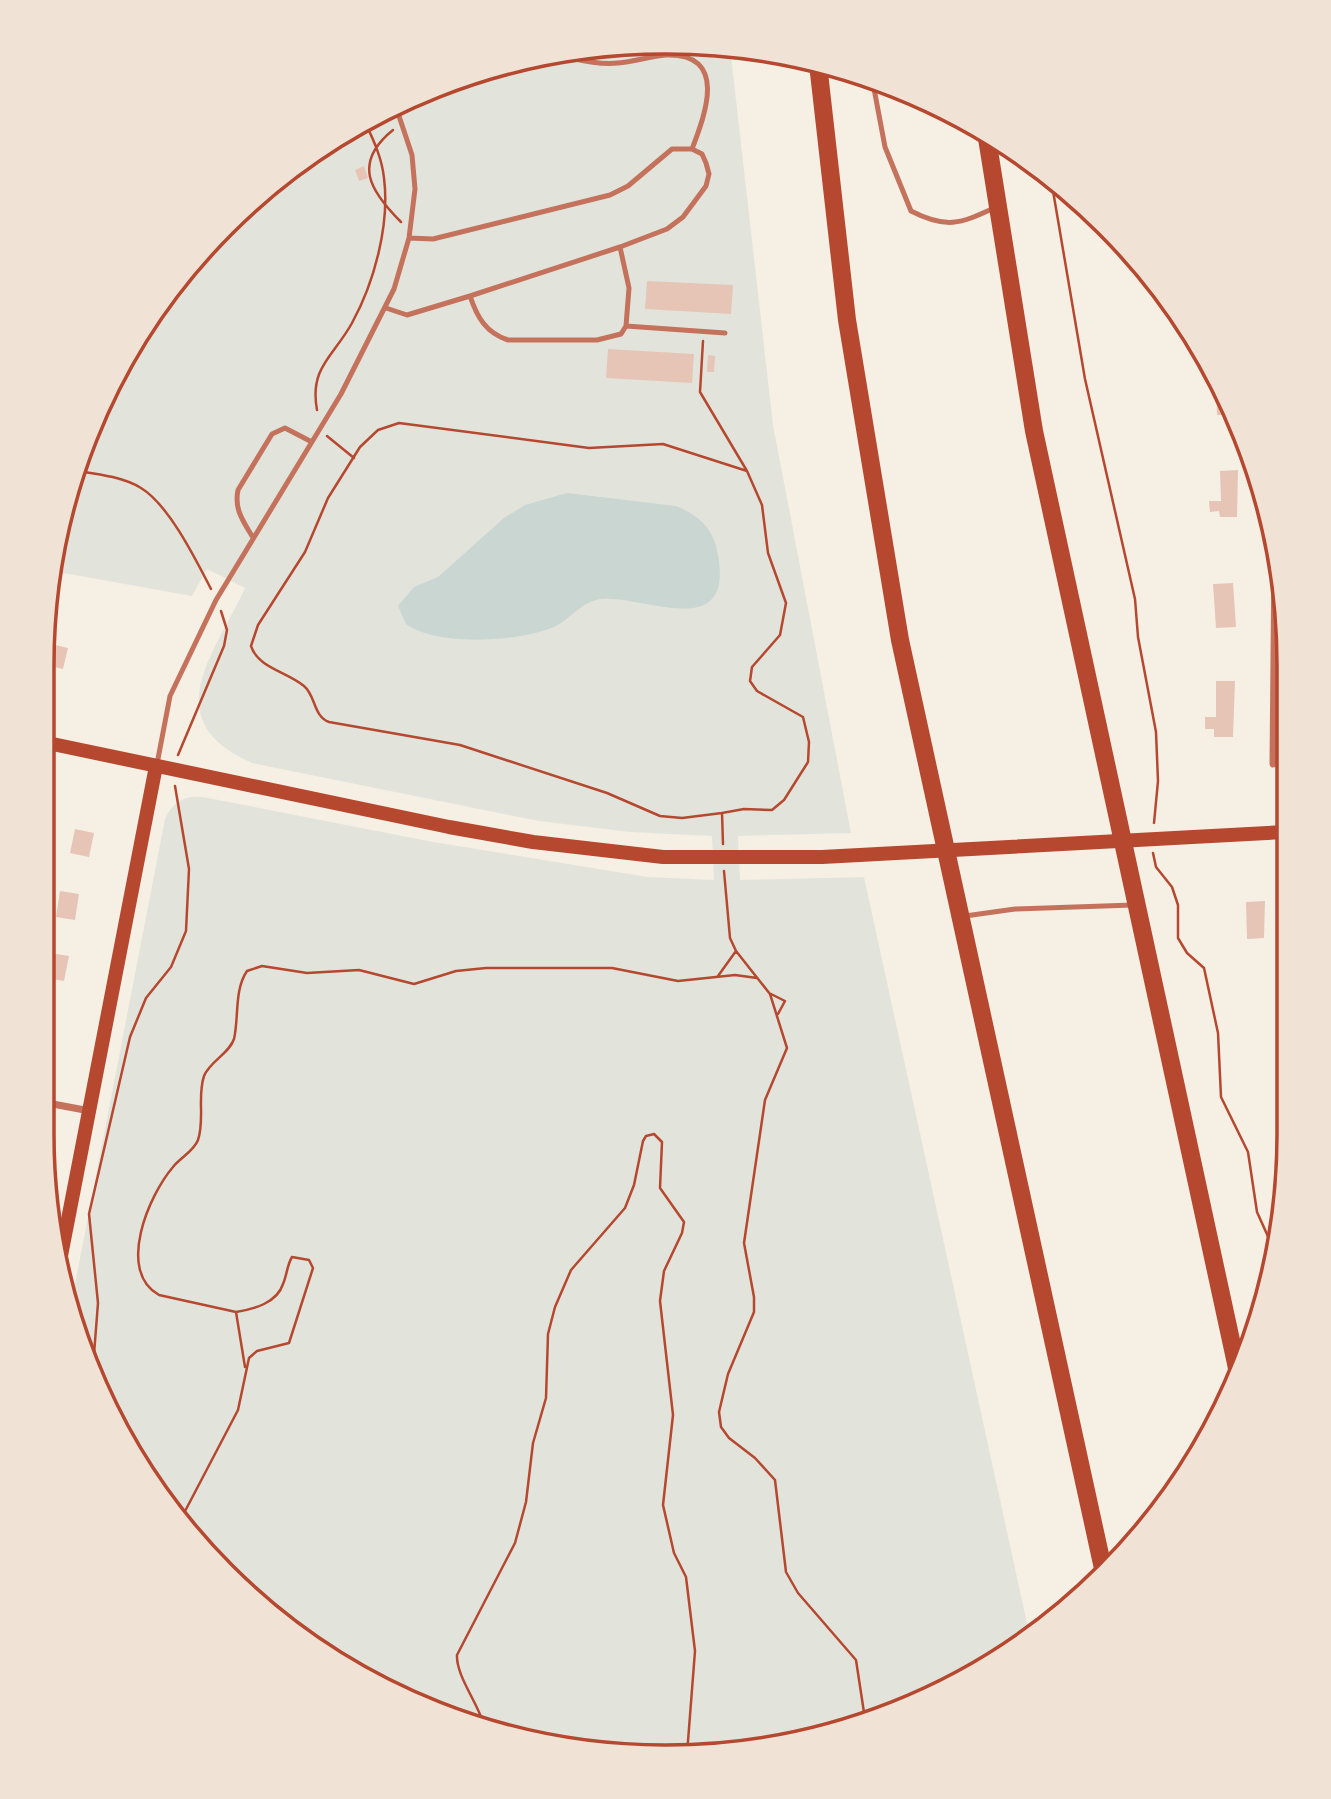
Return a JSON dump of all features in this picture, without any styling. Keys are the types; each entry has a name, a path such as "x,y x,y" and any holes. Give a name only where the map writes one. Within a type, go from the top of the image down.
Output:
{"highway":[{"path":"819,74 847,320 869,463 912,699 1102,1562"},
{"path":"988,146 1034,431 1139,905 1234,1355"}],"main road":[{"path":"54,744 533,842 704,859 913,852 1277,832"},
{"path":"64,1244 156,766"}],"street":[{"path":"1273,764 1276,637"},
{"path":"54,1104 90,1111"}],"lane":[{"path":"582,60 605,64 676,56 694,63 705,74 709,97 692,149"},
{"path":"875,92 885,147 911,211 930,220 960,223 996,207"},
{"path":"156,766 170,696 216,600 252,536 341,394 386,308 409,234 415,189 414,170 399,115"},
{"path":"386,308 407,315 620,247 667,229 698,199 709,174 704,158 692,149 676,148 667,152 628,186 610,195 433,239 409,234"},
{"path":"470,296 485,326 508,341 597,340 621,334 626,326 629,288 620,247"},
{"path":"626,326 726,332"},
{"path":"252,536 238,511 238,490 272,434 285,428 310,442"},
{"path":"962,917 1015,909 1139,905"}],"path":[{"path":"401,123 375,145 371,156 373,191 409,234"},
{"path":"354,458 328,439 316,402 320,368 346,332 373,278 383,205 384,176 369,131"},
{"path":"1053,193 1085,379 1135,599 1140,648 1156,732 1156,867 1172,887 1178,905 1178,938 1187,953 1204,968 1218,1033 1221,1097 1248,1152 1257,1212 1268,1236"},
{"path":"704,330 701,392 747,471 759,496 768,553 786,603 780,635 752,667 750,681 757,691 803,717 809,756 802,773 772,810 744,809 682,818 660,816 607,793 460,745 329,722 320,717 307,688 257,658 251,646 254,633 310,545 328,498 354,458 378,430 399,423 589,449 663,443 747,471"},
{"path":"86,472 117,478 141,487 157,502 194,558 223,616 226,638 180,745"},
{"path":"94,1349 98,1303 89,1214 130,1037 146,998 171,967 186,931 189,869 175,796"},
{"path":"722,813 723,850"},
{"path":"724,862 728,928 736,951 770,994 787,1048 765,1100 744,1243 754,1297 754,1312 728,1374 719,1412 721,1427 729,1438 755,1458 775,1480 786,1572 798,1592 856,1660 864,1711"},
{"path":"718,976 736,951"},
{"path":"185,1511 202,1472 238,1410 249,1358 257,1351 289,1343 312,1275 312,1263 292,1256 283,1284 274,1297 257,1307 236,1312 159,1295 144,1284 139,1261 142,1226 147,1208 173,1167 198,1139 202,1082 211,1063 233,1040 241,985 247,971 262,966 307,973 359,970 414,984 456,971 486,968 612,968 678,981 718,976 757,978"},
{"path":"770,994 785,1001 784,1008 778,1014"},
{"path":"482,1716 460,1671 457,1655 515,1543 526,1502 533,1443 546,1398 549,1327 571,1270 625,1208 634,1185 643,1141 646,1136 654,1135 662,1142 660,1188 684,1222 682,1233 664,1271 660,1301 673,1415 663,1505 674,1553 686,1577 695,1651 688,1744"},
{"path":"236,1312 246,1370"}],"shaded area":[{"path":"666,54 731,58 773,425 851,833 738,836 740,880 864,877 1028,1626 971,1663 936,1682 862,1712 824,1724 745,1740 705,1743 666,1745 586,1740 507,1724 469,1712 395,1682 326,1642 293,1618 233,1566 206,1537 157,1473 117,1404 87,1330 74,1288 165,819 172,808 180,800 203,797 433,842 648,877 714,880 712,836 630,832 539,821 252,763 222,746 205,727 199,706 201,683 209,660 245,588 207,569 192,596 61,573 75,507 87,469 117,395 157,326 206,262 233,233 262,206 326,157 395,117 469,87 507,75 586,59"},
{"path":"567,493 676,506 699,519 713,538 718,555 719,582 712,599 699,607 681,608 618,599 595,600 556,626 523,636 480,640 438,636 406,624 398,606 414,587 438,577 504,518 525,505"}],"building":[{"path":"364,166 368,178 359,181 355,170"},
{"path":"647,281 733,285 731,314 645,309"},
{"path":"608,349 694,354 692,383 606,378"},
{"path":"708,355 715,356 714,372 707,372"},
{"path":"1217,401 1223,415 1217,415"},
{"path":"1238,470 1237,517 1220,517 1219,511 1210,512 1209,501 1221,501 1220,471"},
{"path":"1233,583 1236,627 1216,628 1213,584"},
{"path":"55,645 68,648 63,669 54,667"},
{"path":"1216,681 1235,681 1233,737 1214,737 1214,729 1205,729 1205,717 1216,717"},
{"path":"75,829 94,833 89,857 70,853"},
{"path":"60,891 79,894 75,920 56,917"},
{"path":"1265,901 1264,938 1247,939 1246,902"},
{"path":"54,954 69,956 64,981 54,979"}]}
